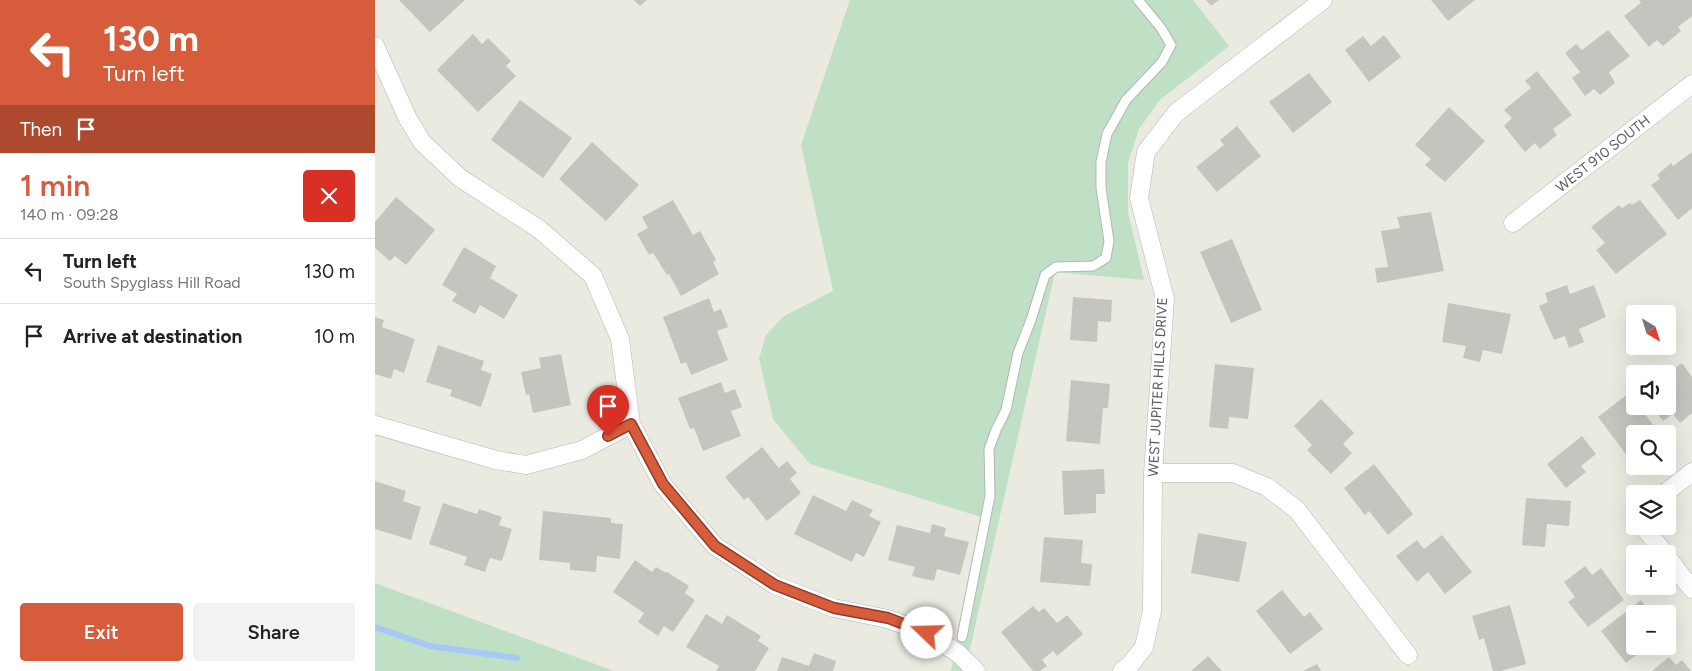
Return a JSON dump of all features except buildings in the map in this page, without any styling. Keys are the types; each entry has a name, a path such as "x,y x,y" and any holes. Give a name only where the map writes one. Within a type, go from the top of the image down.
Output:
{"street":[{"name":"WEST JUPITER HILLS DRIVE","path":"1122,671 1130,665 1144,646 1152,611 1153,473 1165,299 1139,198 1146,152 1176,113 1323,0"},
{"path":"375,46 408,119 421,142 461,178 539,229 593,276 620,339 631,424 663,484 715,546 775,585 834,608 888,618 927,633 959,654 976,671"},
{"name":"WEST 910 SOUTH","path":"1513,223 1692,84"},
{"path":"375,425 496,460 526,465 582,450 631,424"},
{"path":"1675,485 1692,472"},
{"path":"1153,473 1233,473 1267,487 1297,510 1408,655"},
{"path":"1650,535 1658,545"},
{"path":"1676,569 1692,589"}],"lane":[{"path":"962,637 990,496 989,449 1006,410 1018,352 1031,320 1045,275 1056,267 1093,266 1106,258 1109,241 1101,188 1101,162 1107,134 1127,100 1162,62 1171,45 1161,28 1138,0"}],"green space":[{"path":"850,0 1193,0 1229,46 1160,100 1139,129 1128,163 1128,212 1144,280 1055,272 965,671 951,671 981,517 810,464 773,419 759,359 766,335 784,316 833,291 801,145"},
{"path":"375,583 614,671 375,671"}],"waterway":[{"path":"375,627 430,646 517,658"}],"route":[{"path":"608,436 631,424 663,484 715,546 775,585 834,608 888,618 927,633"}]}
